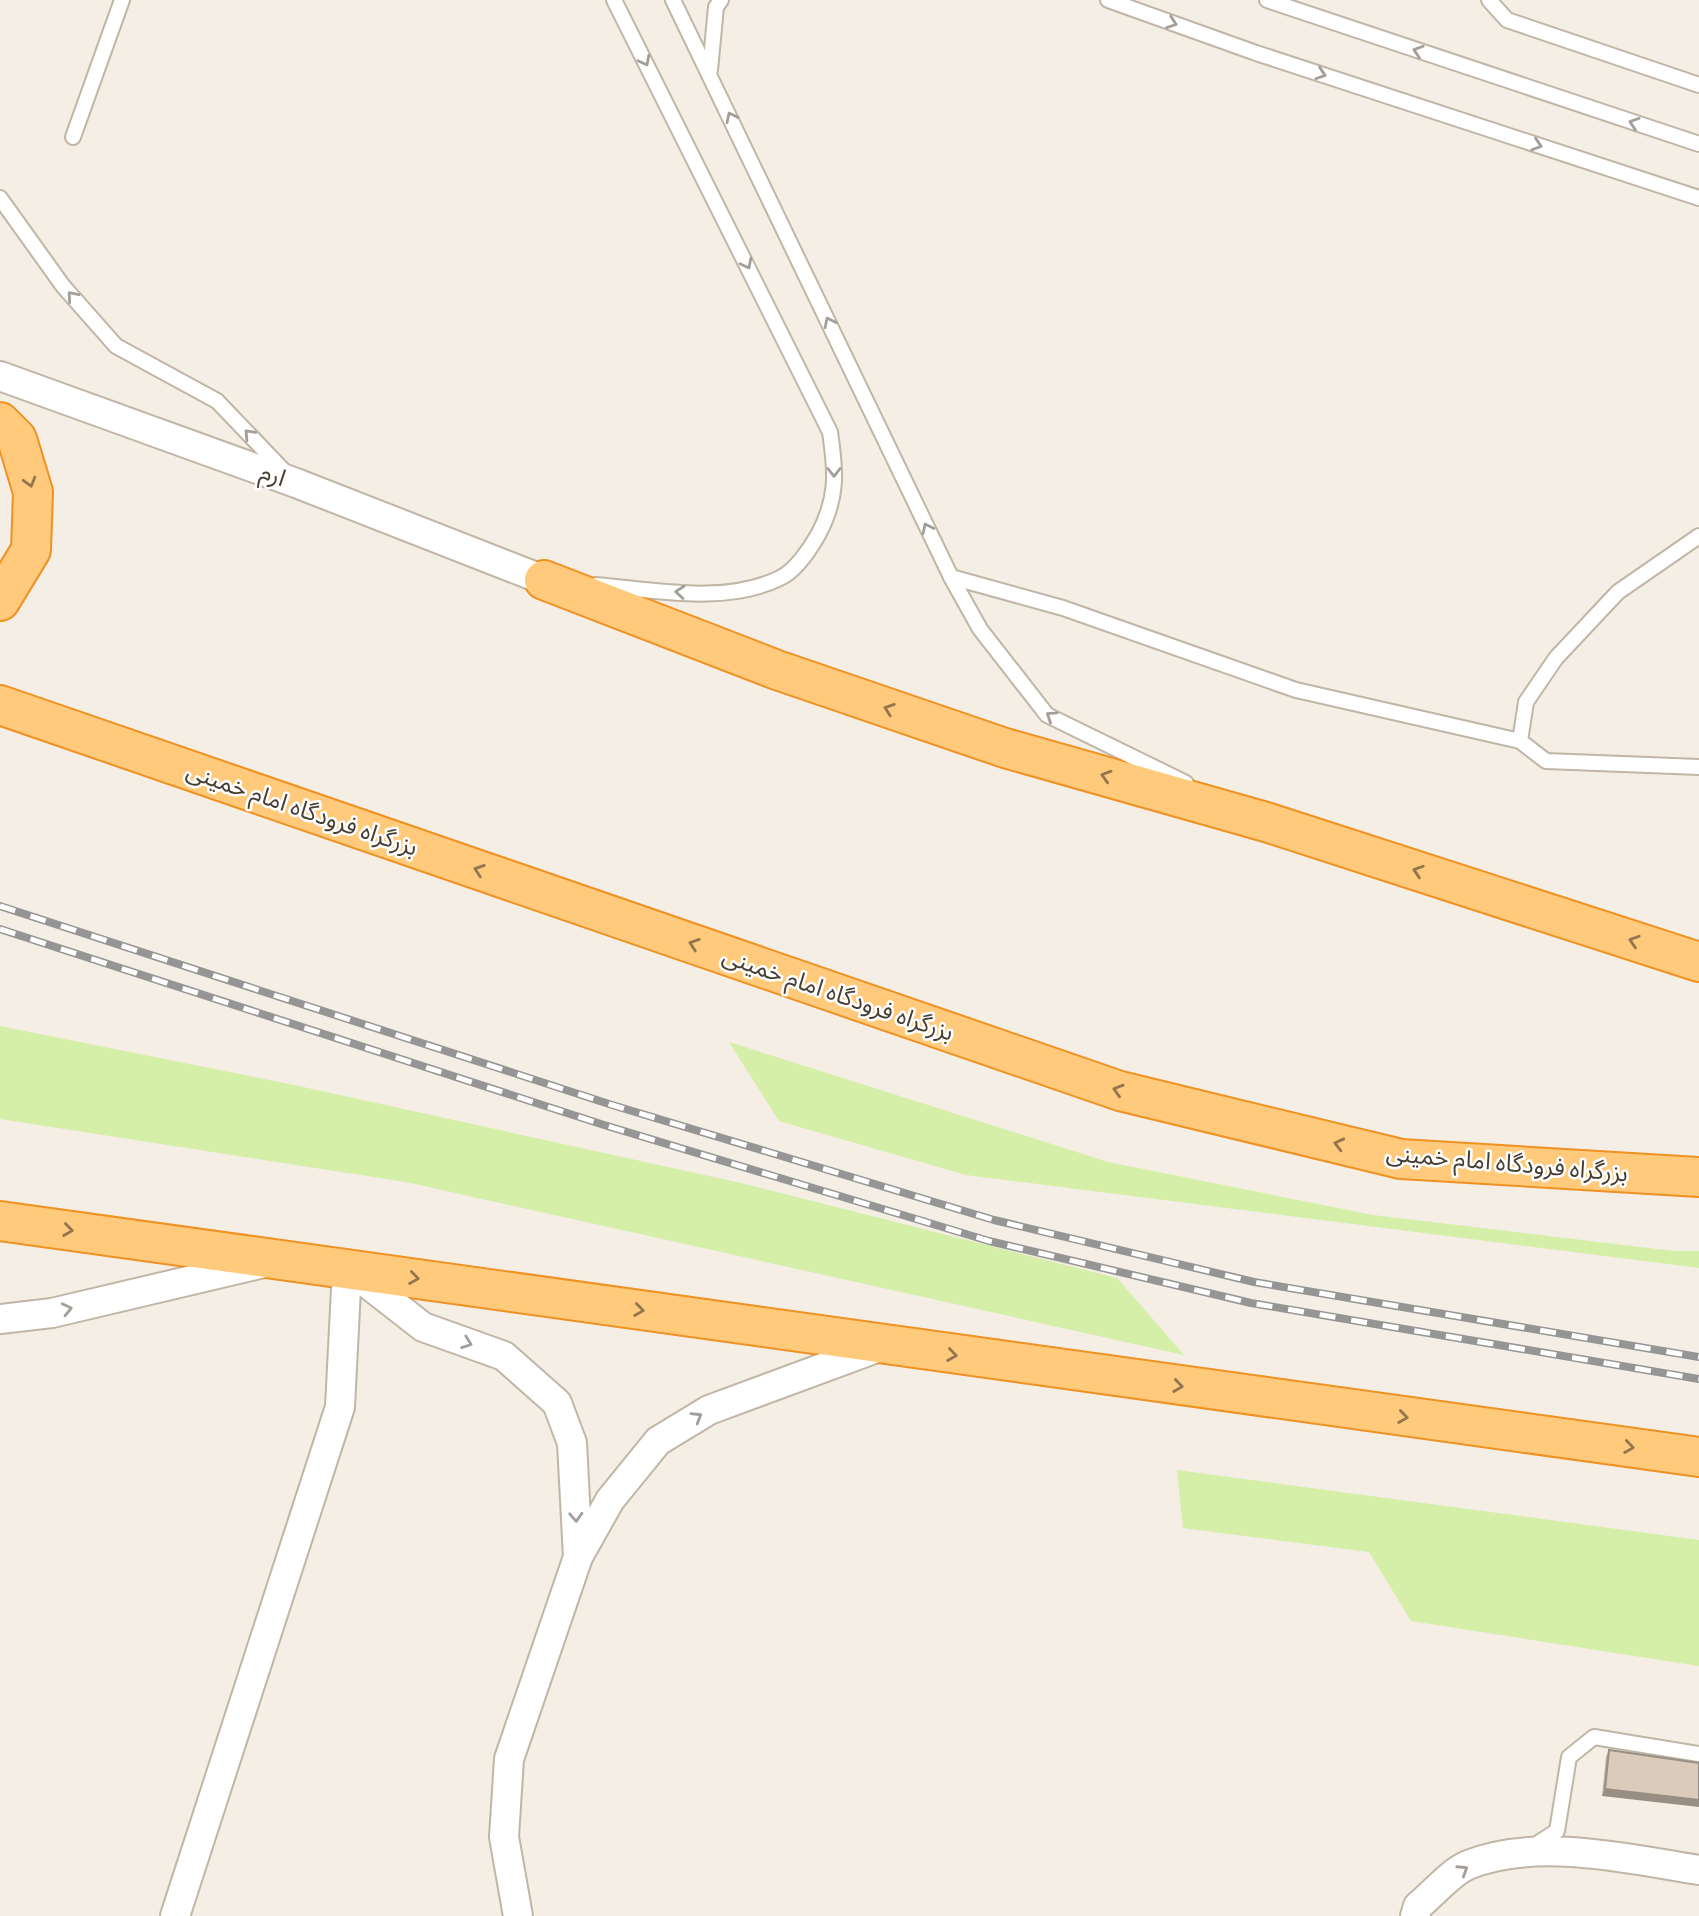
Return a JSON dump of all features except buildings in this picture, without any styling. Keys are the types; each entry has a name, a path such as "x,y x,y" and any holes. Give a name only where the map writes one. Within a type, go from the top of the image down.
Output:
{"highway":[{"path":"0,422 17,439 33,492 31,550 0,601"},
{"path":"544,580 777,670 1004,748 1266,821 1699,962"},
{"name":"بزرگراه فرودگاه امام خمینی","path":"0,705 1120,1091 1401,1159 1699,1177"},
{"path":"0,1221 1699,1457"}],"street":[{"name":"ارم","path":"0,376 296,484 544,580"},
{"path":"0,1319 52,1313 280,1259"},
{"path":"347,1269 423,1326 504,1356 557,1402 572,1443 578,1557"},
{"path":"175,1916 340,1407 347,1269"},
{"path":"518,1916 504,1837 509,1759 578,1557 610,1500 658,1441 709,1410 885,1345"},
{"path":"1415,1916 1418,1906 1466,1865 1525,1852 1602,1855 1699,1870"}],"lane":[{"path":"73,137 122,0"},
{"path":"544,580 698,594 748,589 782,578 811,547 831,510 836,470 830,432 614,0"},
{"path":"673,0 951,577 980,629 1047,715 1266,821"},
{"path":"710,72 716,8 720,0"},
{"path":"1108,0 1256,53 1699,198"},
{"path":"1267,0 1699,144"},
{"path":"1489,0 1507,20 1699,85"},
{"path":"0,198 63,286 116,346 217,401 296,484"},
{"path":"0,219 19,226"},
{"path":"1520,741 1526,702 1556,658 1618,592 1699,536"},
{"path":"951,577 1063,608 1296,690 1520,741 1546,761 1699,767"},
{"path":"1525,1852 1557,1831 1569,1757 1594,1737 1699,1754"}],"green space":[{"path":"0,1026 294,1085 741,1183 1117,1278 1184,1355 406,1182 0,1119"},
{"path":"729,1042 1108,1162 1373,1215 1673,1251 1699,1251 1699,1268 966,1175 779,1121"},
{"path":"1177,1470 1699,1540 1699,1666 1411,1621 1369,1552 1183,1528"}],"railway":[{"path":"0,906 609,1104 994,1220 1254,1282 1699,1357"},
{"path":"0,929 604,1125 989,1241 1251,1303 1699,1379"}]}
